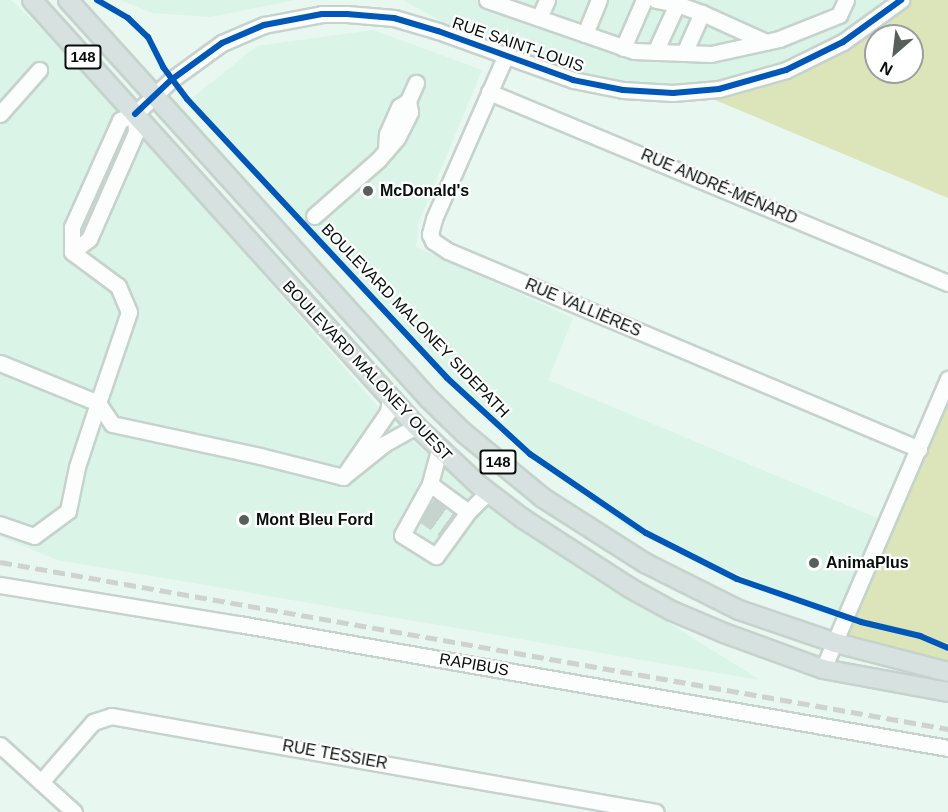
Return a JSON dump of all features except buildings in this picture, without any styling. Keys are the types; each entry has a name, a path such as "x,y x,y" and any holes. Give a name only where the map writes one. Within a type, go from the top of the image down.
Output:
{"main road":[{"name":"BOULEVARD MALONEY OUEST","path":"32,0 390,398 439,450 488,492 574,553 672,611 724,633 823,669 948,692"},
{"name":"BOULEVARD MALONEY OUEST","path":"68,0 392,360 464,433 511,474 601,535 708,596 768,621 836,643 948,672"}],"street":[{"path":"487,0 634,51 711,54 766,42 839,15 846,0"},
{"path":"539,18 547,0"},
{"path":"585,34 599,0"},
{"path":"623,48 644,0"},
{"path":"656,0 677,4 702,13 766,42"},
{"name":"RUE SAINT-LOUIS","path":"135,114 190,65 222,43 264,25 322,14 370,15 412,23 573,80 623,90 664,93 719,89 765,78 807,60 859,32 901,0"},
{"path":"655,52 677,4"},
{"path":"684,53 702,13"},
{"name":"RUE VALLIÈRES","path":"505,57 431,226 433,241 439,247 919,449"},
{"path":"0,114 39,70"},
{"path":"315,216 386,151 387,134 399,107 408,101 416,83"},
{"name":"RUE ANDRÉ-MÉNARD","path":"489,92 948,283"},
{"path":"0,524 34,536 68,510 77,467 129,312 117,286 72,252 89,239 136,132 135,114"},
{"path":"0,363 98,403 112,424 260,456 343,477"},
{"path":"823,669 948,379"},
{"path":"343,477 388,412 390,398"},
{"path":"343,477 384,444 416,426"},
{"path":"439,450 423,507 402,535 436,556 455,524 488,492"},
{"path":"430,484 455,524"},
{"name":"RAPIBUS","path":"0,585 238,624 948,748"},
{"name":"RUE TESSIER","path":"41,782 93,722 111,716 656,812"},
{"path":"0,745 74,812"}],"shaded area":[{"path":"0,0 11,0 77,62 395,426 512,525 760,680 58,560 0,537"},
{"path":"120,0 295,0 210,17 153,13"},
{"path":"403,0 900,0 867,24 864,24 864,27 843,42 765,78 623,90 505,57"},
{"path":"373,30 482,70 419,222 416,247 573,318 548,380 887,522 846,617 639,535 531,458 414,345 191,99 257,46"}],"green space":[{"path":"901,0 948,0 948,198 696,92 786,70"},
{"path":"948,379 948,672 836,643"}],"tunnel":[{"path":"431,504 452,519"},
{"path":"423,515 444,530"}],"railway":[{"path":"0,562 948,729"}],"cycle path":[{"name":"BOULEVARD MALONEY SIDEPATH","path":"97,0 128,18 148,37 163,67 187,99 447,378 530,454 646,533 737,579 861,622 920,636 948,648"},
{"path":"135,114 171,80 222,43 264,25 322,14 394,18 438,31 573,80 623,90 673,93 719,89 786,70 843,42 901,0"}],"place":[{"name":"McDonald's","path":"368,191"},
{"name":"Mont Bleu Ford","path":"244,520"},
{"name":"AnimaPlus","path":"814,563"}]}
